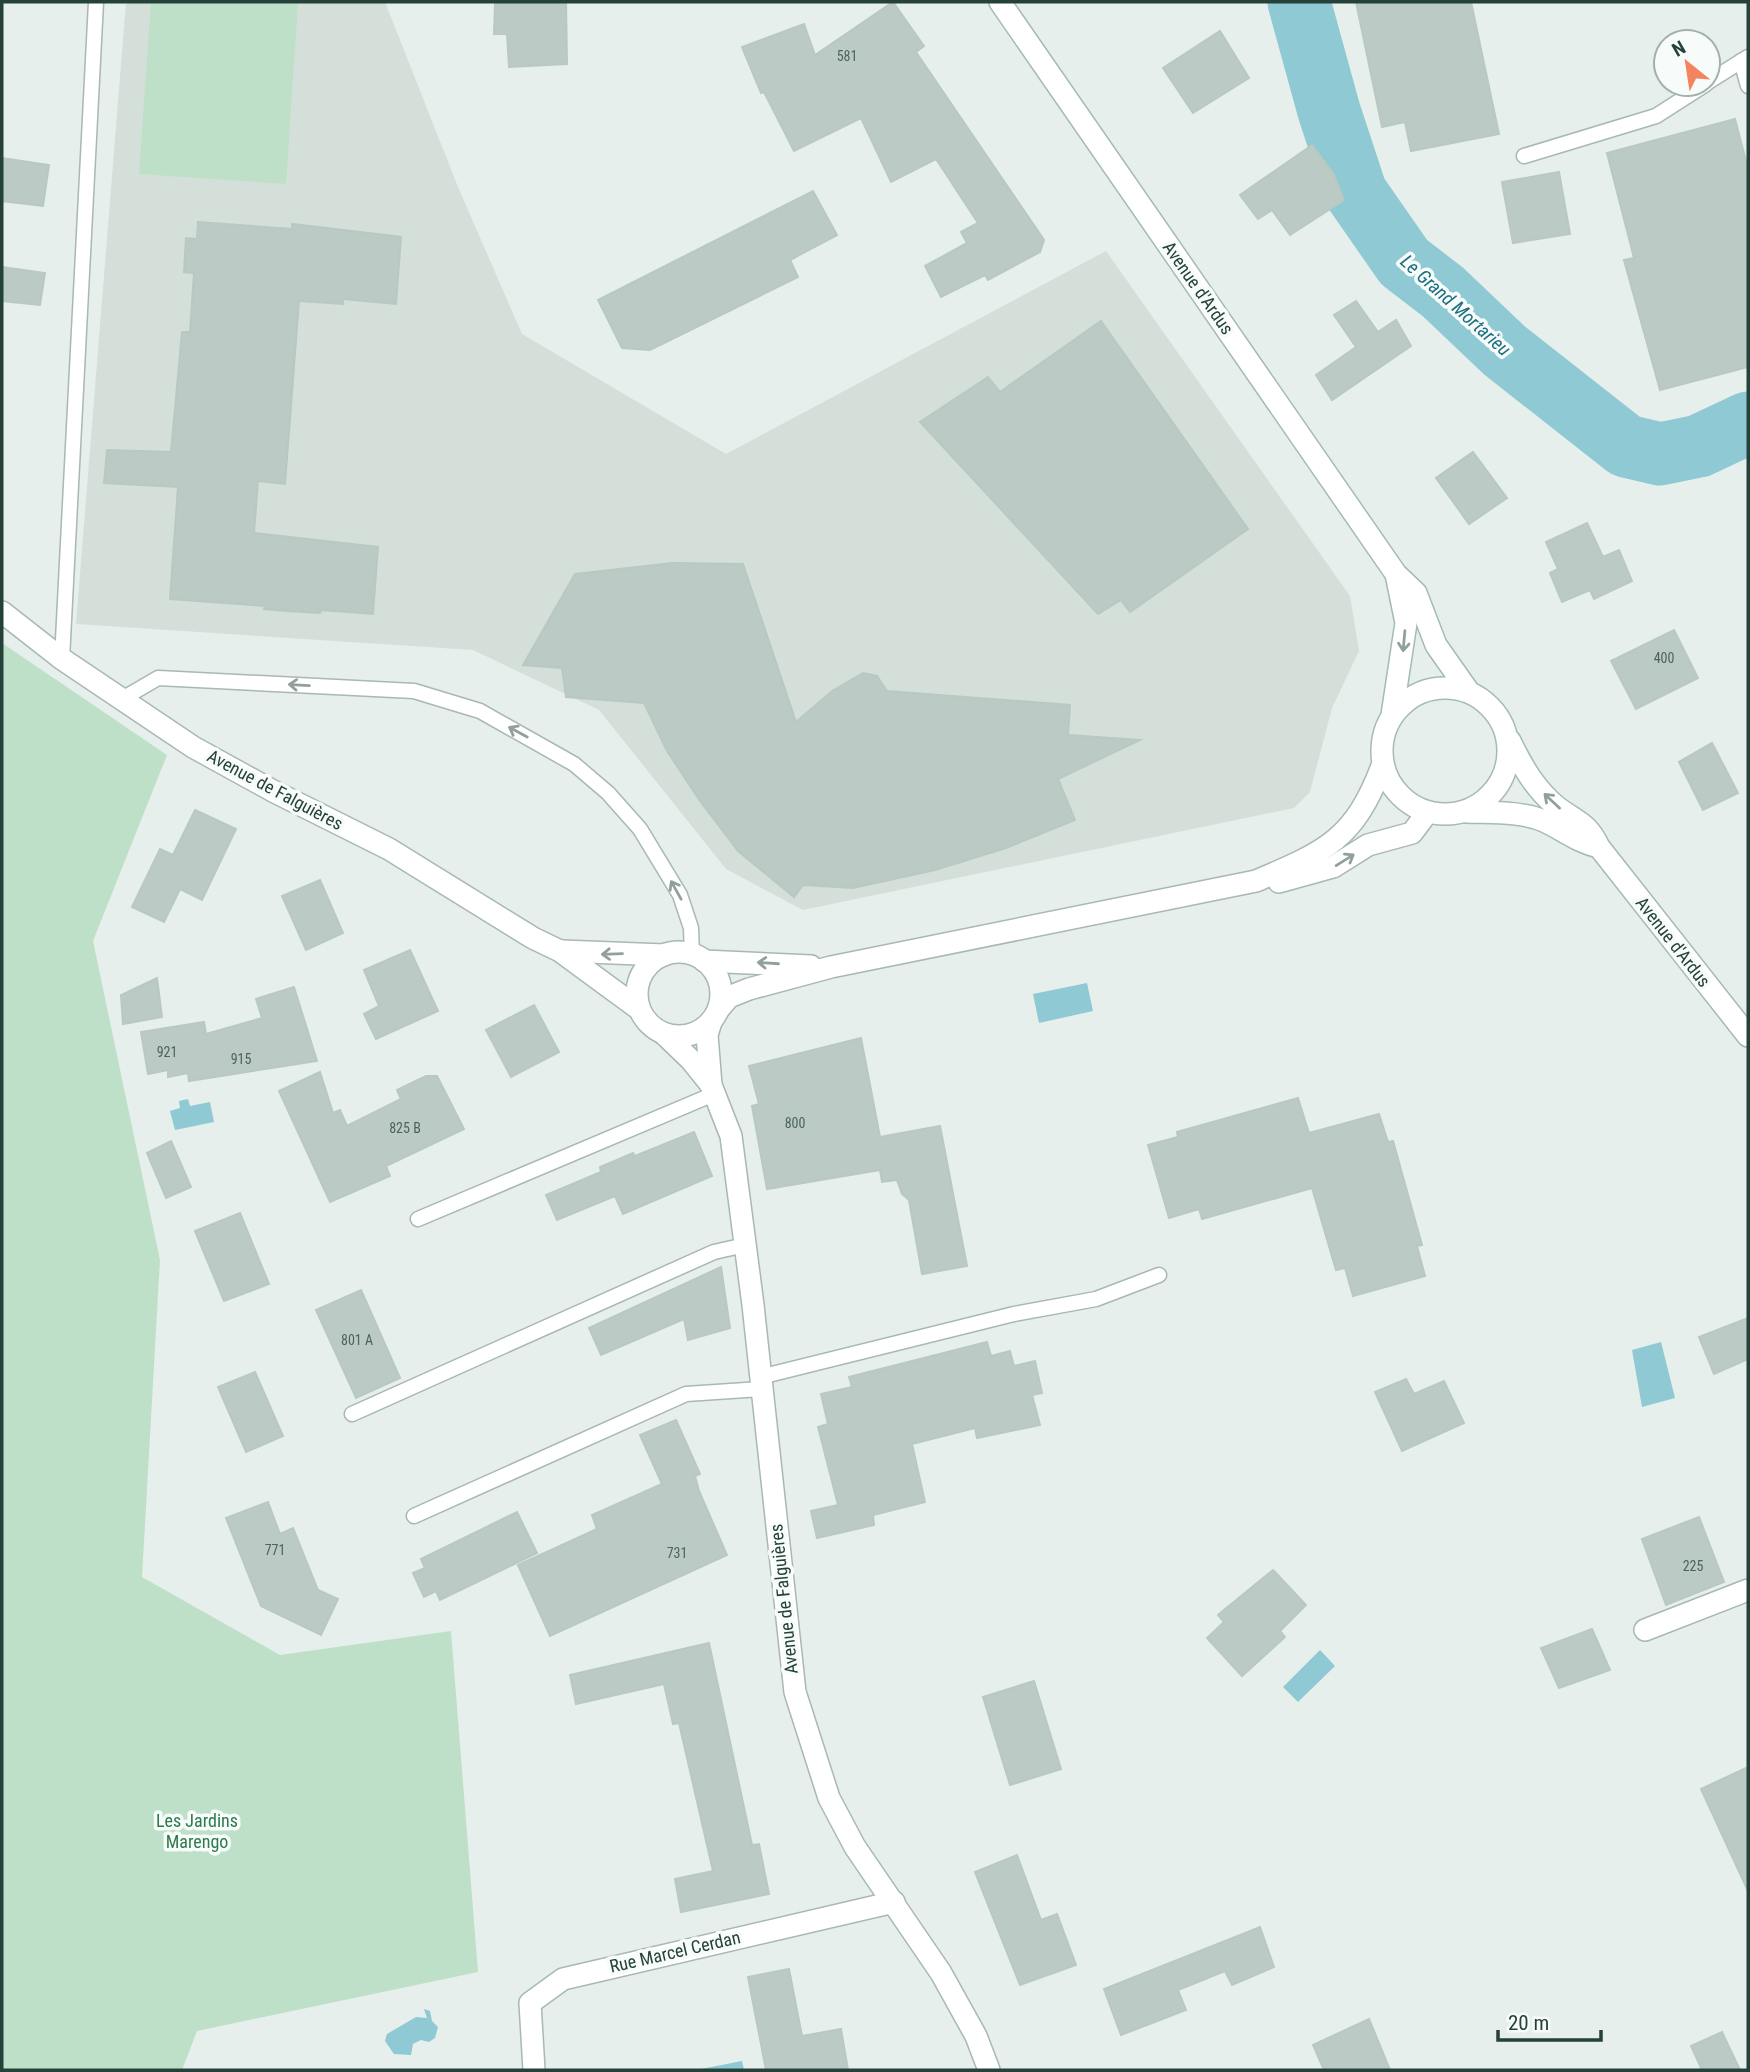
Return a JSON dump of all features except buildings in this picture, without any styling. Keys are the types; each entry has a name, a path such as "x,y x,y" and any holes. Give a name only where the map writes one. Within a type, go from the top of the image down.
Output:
{"street":[{"name":"Avenue d'Ardus","path":"1000,2 1396,574 1416,593 1436,645 1469,692"},
{"name":"Avenue d'Ardus","path":"1392,715 1406,623 1396,574"},
{"name":"Avenue de Falguières","path":"2,612 62,659 192,747 389,849 533,938 560,951 639,1009"},
{"path":"831,967 664,955 644,971 637,996 639,1009 653,1028 664,1034 689,1035 714,1016 729,997 831,967 1256,881 1317,853 1354,824 1370,797 1382,765 1381,744 1392,715 1408,699 1427,690 1448,688 1469,692 1486,702 1499,717 1507,735 1509,754 1505,773 1496,790 1482,803 1464,812"},
{"name":"Avenue d'Ardus","path":"1507,735 1527,776 1556,806 1590,829 1599,847 1748,1036"},
{"path":"1382,765 1398,795 1427,813 1506,813 1542,820 1579,843 1599,847"},
{"path":"1256,881 1282,882 1333,867 1368,845 1412,833 1427,813"},
{"name":"Avenue de Falguières","path":"560,951 664,955"},
{"path":"698,958 719,984 714,1016"},
{"name":"Avenue de Falguières","path":"714,1016 707,1035 713,1089 731,1136 794,1692 829,1798 855,1847 894,1902 964,2015 989,2070"},
{"name":"Avenue de Falguières","path":"664,1034 691,1060 713,1089"},
{"path":"1646,1630 1748,1590"},
{"name":"Rue Marcel Cerdan","path":"534,2070 530,2003 563,1979 894,1902"}],"lane":[{"path":"62,659 96,2"},
{"path":"1722,74 1745,59 1748,86"},
{"path":"1524,156 1656,116 1684,98"},
{"path":"122,699 158,677 414,691 480,711 574,764 608,793 640,829 680,895 698,958"},
{"path":"418,1219 713,1089"},
{"path":"352,1414 714,1252 745,1245"},
{"path":"414,1516 686,1394 761,1383 1014,1314 1096,1299 1159,1275"}],"shaded area":[{"path":"126,2 385,2 458,187 522,334 726,454 1106,251 1350,596 1359,651 1332,708 1310,792 1294,808 803,910 726,869 599,710 473,650 76,624"}],"green space":[{"path":"151,2 298,2 286,184 139,174"},
{"name":"Les Jardins Marengo","path":"2,643 167,755 93,941 160,1260 142,1577 280,1655 451,1631 478,1972 197,2031 182,2070 2,2070"}],"water":[{"path":"1087,983 1093,1011 1039,1023 1033,994"},
{"path":"188,1099 190,1106 210,1102 214,1122 175,1130 170,1111 180,1108 179,1101"},
{"path":"1661,1342 1675,1398 1642,1407 1632,1350"},
{"path":"1320,1650 1335,1666 1298,1702 1283,1687"},
{"path":"424,2009 430,2011 432,2021 438,2027 435,2038 429,2042 421,2040 413,2044 411,2055 394,2054 385,2041 387,2034 416,2017 427,2018"},
{"path":"742,2061 744,2070 696,2070"}],"waterway":[{"name":"Le Grand Mortarieu","path":"1299,2 1329,111 1356,193 1404,262 1443,292 1504,350 1626,446 1660,454 1699,446 1748,423"}]}
